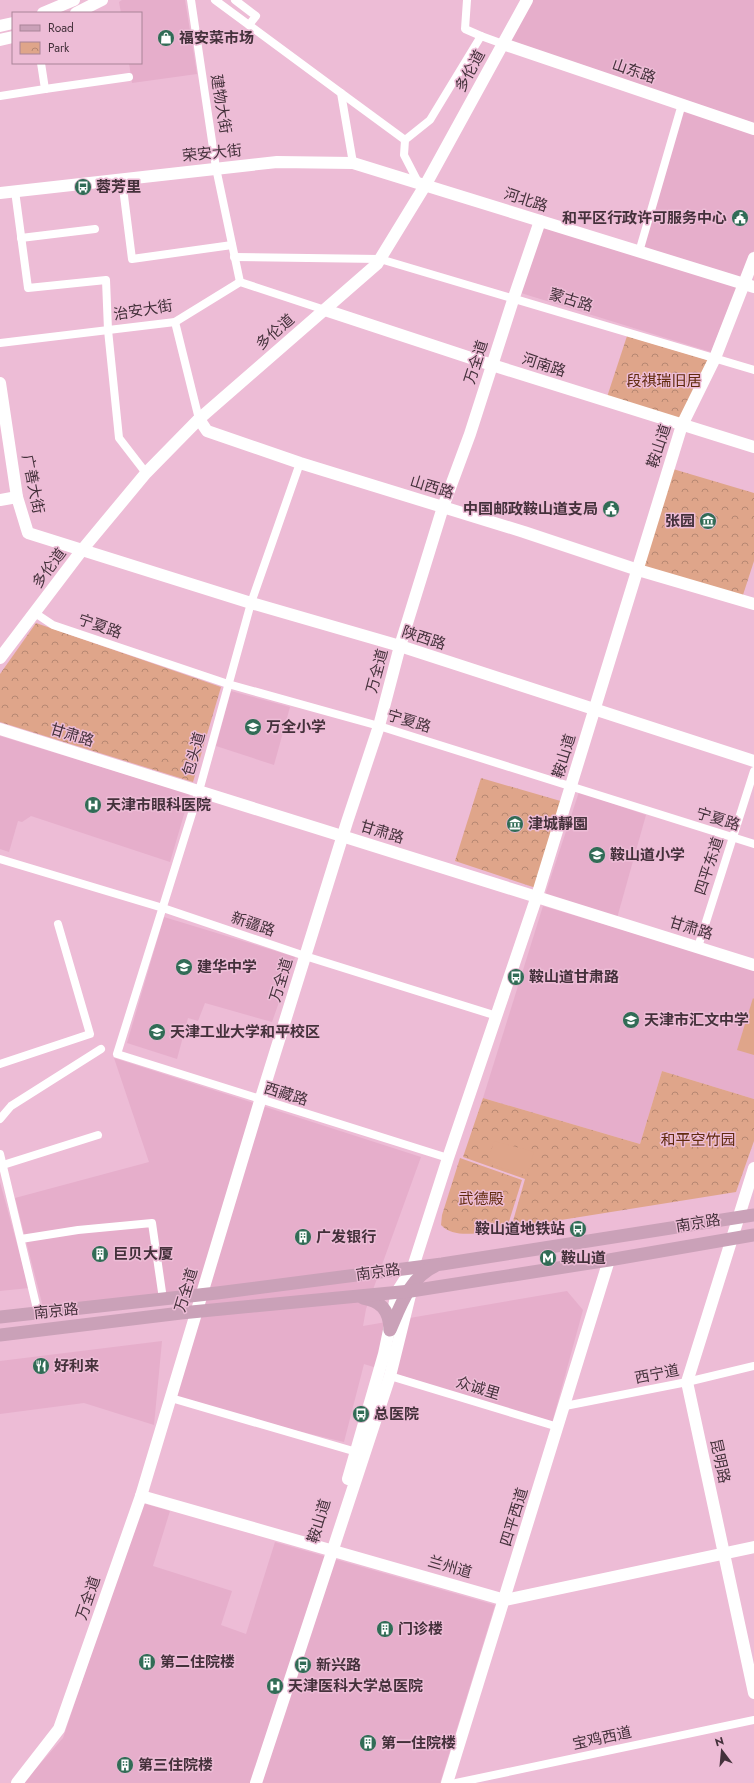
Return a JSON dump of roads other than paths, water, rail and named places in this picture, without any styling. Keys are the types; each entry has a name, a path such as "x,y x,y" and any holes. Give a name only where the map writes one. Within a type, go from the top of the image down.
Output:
{"main road":[{"name":"南京路","path":"0,1317 163,1299 413,1268 754,1215"},
{"name":"南京路","path":"0,1336 196,1312 353,1297 450,1285 754,1235"},
{"path":"390,1330 407,1290 424,1272 442,1264"},
{"path":"353,1297 372,1300 381,1304 387,1313 390,1330"}],"street":[{"path":"45,12 74,0"},
{"path":"78,12 102,0"},
{"name":"建物大街","path":"191,0 216,168 240,282"},
{"path":"215,0 405,140"},
{"path":"235,0 256,16 249,25"},
{"path":"467,0 465,30 503,44"},
{"name":"多伦道","path":"0,658 82,550 146,473 199,419 374,268 527,0"},
{"path":"0,26 12,23"},
{"path":"422,183 404,155 405,140 430,120 481,36"},
{"path":"0,40 12,37"},
{"name":"山东路","path":"503,44 754,129"},
{"path":"41,64 45,89"},
{"path":"0,96 129,77"},
{"path":"341,93 353,163"},
{"path":"639,252 682,104"},
{"name":"荣安大街","path":"0,193 277,162 353,163 422,183"},
{"path":"122,180 132,259 232,245"},
{"name":"河北路","path":"422,183 748,285"},
{"path":"15,191 28,288 106,280 108,330 119,438 146,473"},
{"name":"万全道","path":"16,1783 59,1729 141,1496 260,1100 378,726 400,646 443,507 470,434 540,221"},
{"path":"21,238 94,229"},
{"name":"蒙古路","path":"234,257 380,259 514,297 754,370"},
{"name":"鞍山道","path":"360,1453 390,1376 405,1317 407,1290 413,1268 448,1158 537,896 682,425 715,358 748,285 754,258"},
{"path":"240,282 325,310"},
{"name":"治安大街","path":"0,343 175,322 240,282"},
{"name":"河南路","path":"325,310 492,365 754,447"},
{"path":"175,322 199,419"},
{"name":"广善大街","path":"0,383 17,497 28,533 82,550"},
{"name":"山西路","path":"199,419 207,431 300,463 443,507 638,570 754,604"},
{"name":"包头道","path":"117,1054 199,791 251,603 300,463"},
{"path":"0,500 17,497"},
{"name":"陕西路","path":"82,550 251,603 400,646 754,761"},
{"name":"宁夏路","path":"35,613 53,625 228,684 378,726 571,786 650,813 754,844"},
{"name":"甘肃路","path":"0,730 199,791 342,837 537,896 754,965"},
{"name":"四平东道","path":"698,947 754,771"},
{"name":"新疆路","path":"0,859 163,908 305,956 497,1016"},
{"path":"0,1064 90,1034 58,924"},
{"path":"0,1119 11,1106 101,1049"},
{"name":"西藏路","path":"117,1054 448,1158"},
{"path":"3,1165 98,1136"},
{"path":"0,1154 38,1313"},
{"name":"昆明路","path":"754,1168 740,1217 687,1382 722,1553 754,1693"},
{"path":"21,1239 78,1230 152,1223 163,1299"},
{"name":"四平西道","path":"447,1783 565,1406 608,1260"},
{"path":"405,1317 419,1297 425,1293 450,1285"},
{"name":"鞍山道","path":"256,1783 360,1453 390,1330"},
{"name":"西宁道","path":"565,1406 687,1382 754,1366"},
{"name":"众诚里","path":"390,1376 558,1427"},
{"path":"171,1398 360,1453"},
{"name":"兰州道","path":"141,1496 505,1600 754,1547"},
{"name":"鞍山道","path":"249,1783 330,1550"},
{"name":"宝鸡西道","path":"456,1783 754,1720"}],"place":[{"name":"福安菜市场","path":"166,38"},
{"name":"蓉芳里","path":"83,187"},
{"name":"和平区行政许可服务中心","path":"740,218"},
{"name":"中国邮政鞍山道支局","path":"611,509"},
{"name":"张园","path":"708,521"},
{"name":"万全小学","path":"253,727"},
{"name":"天津市眼科医院","path":"93,805"},
{"name":"津城靜園","path":"515,824"},
{"name":"鞍山道小学","path":"597,855"},
{"name":"建华中学","path":"184,967"},
{"name":"鞍山道甘肃路","path":"516,977"},
{"name":"天津市汇文中学","path":"631,1020"},
{"name":"天津工业大学和平校区","path":"157,1032"},
{"name":"鞍山道地铁站","path":"578,1229"},
{"name":"广发银行","path":"303,1237"},
{"name":"巨贝大厦","path":"100,1254"},
{"name":"鞍山道","path":"548,1258"},
{"name":"好利来","path":"41,1366"},
{"name":"总医院","path":"361,1414"},
{"name":"门诊楼","path":"385,1629"},
{"name":"第二住院楼","path":"147,1662"},
{"name":"新兴路","path":"303,1665"},
{"name":"天津医科大学总医院","path":"275,1686"},
{"name":"第一住院楼","path":"368,1743"},
{"name":"第三住院楼","path":"125,1765"}],"park label":[{"name":"段祺瑞旧居","path":"664,381"},
{"name":"和平空竹园","path":"698,1140"},
{"name":"武德殿","path":"481,1199"}]}
